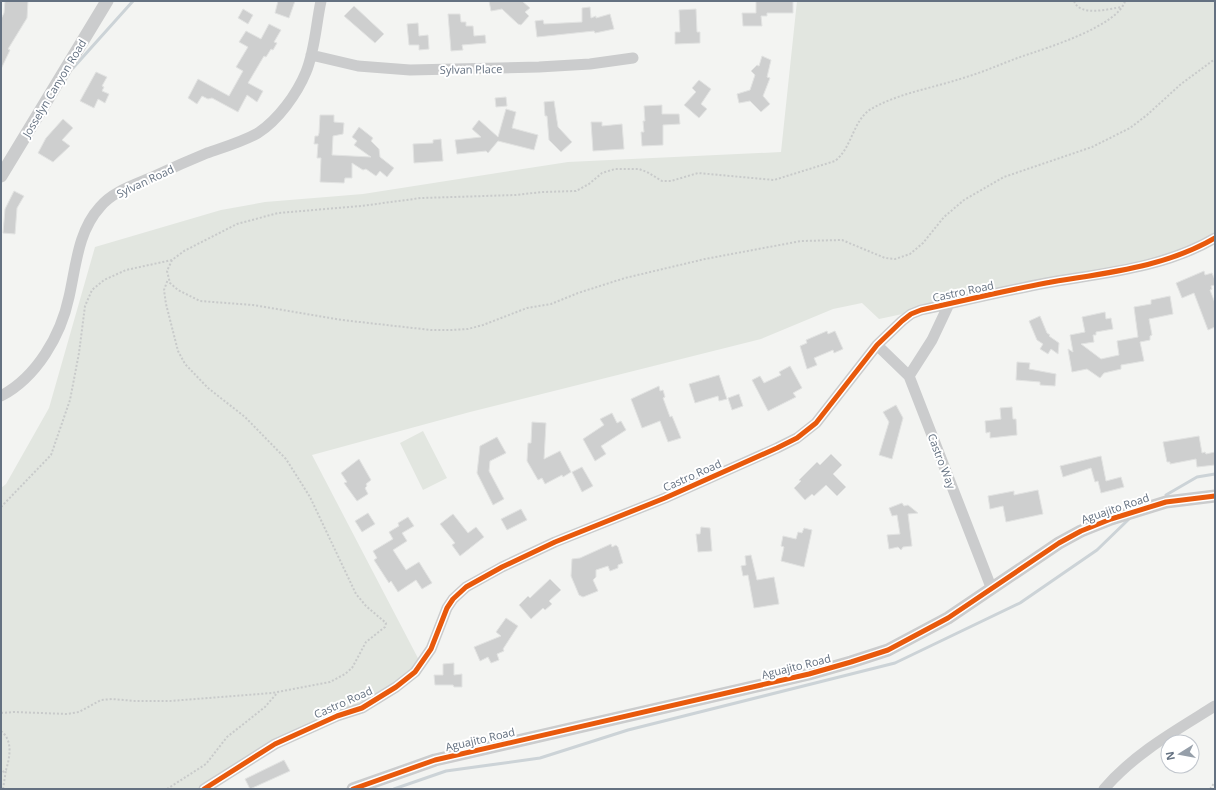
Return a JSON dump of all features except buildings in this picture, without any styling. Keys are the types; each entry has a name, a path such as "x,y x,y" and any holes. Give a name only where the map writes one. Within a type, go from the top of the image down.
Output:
{"street":[{"name":"Josselyn Canyon Road","path":"1,176 107,1"},
{"name":"Sylvan Road","path":"1,396 18,384 31,372 44,356 54,338 69,298 84,230 92,216 101,205 113,195 258,132 281,111 295,92 306,71 311,55 321,1"},
{"name":"Sylvan Place","path":"311,55 358,66 410,70 539,67 590,64 632,58"},
{"name":"Castro Road","path":"204,789 275,744 337,716 362,708 396,687 415,672 431,649 447,608 453,599 466,587 502,567 555,542 665,498 797,438 816,423 877,345 911,314 948,304 1154,263 1184,254 1215,238"},
{"path":"910,376 932,340 948,304"},
{"name":"Castro Way","path":"877,345 910,376 991,587"},
{"name":"Aguajito Road","path":"353,789 435,760 810,674 888,650 948,618 991,587 1059,542 1081,531 1111,518 1166,502 1215,496"},
{"path":"1104,789 1118,774 1146,749 1215,706"}],"path":[{"path":"1074,1 1076,6 1083,10 1100,11 1123,7"},
{"path":"1,507 51,455 70,400 79,353 85,306 92,290 104,280 126,270 172,260 184,251 237,224 278,213 355,207 421,198 516,195 542,192 576,192 589,184 602,173 615,169 639,169 662,181 671,181 698,173 774,180 835,161 843,155 861,118 869,110 903,95 963,78 1058,45 1094,28 1123,7 1126,1"},
{"path":"168,279 178,290 200,301 253,305 342,320 431,330 452,330 468,329 483,325 527,308 551,304 578,292 625,278 705,259 800,241 842,240 885,258 895,259 910,254 923,243 944,216 970,196 1004,177 1092,147 1130,128 1147,115 1181,84 1215,59"},
{"path":"1,713 67,714 79,712 101,700 170,701 278,692 330,682 345,674 352,668 366,642 384,629 386,623 383,619 366,606 356,594 310,496 286,459 245,417 208,388 184,364 178,351 164,290 168,279 168,268 172,260"},
{"path":"168,789 206,764 227,737 265,708 278,692"},
{"path":"1,731 8,738 10,744 3,789"},
{"path":"1,773 6,770"},
{"path":"1210,789 1215,782"}],"shaded area":[{"path":"797,1 1215,1 1215,238 1184,254 879,319 862,303 833,309 761,339 470,412 312,455 421,664 415,672 204,789 1,789 1,488 6,484 49,408 95,247 221,210 265,202 363,194 568,162 781,152"},
{"path":"423,431 447,478 423,490 400,443"}],"waterway":[{"path":"73,68 133,1"},
{"path":"1166,495 1197,477 1215,474"},
{"path":"394,789 446,771 540,758 628,730 895,663 1020,603 1097,550 1130,518"}],"cycle path":[{"path":"204,789 275,744 337,716 362,708 396,687 415,672 431,649 447,608 453,599 466,587 502,567 555,542 665,498 797,438 816,423 877,345 911,314 921,310 1015,289 1154,263 1195,248 1215,238"},
{"path":"353,789 435,760 809,674 888,650 948,618 1059,543 1081,531 1111,519 1166,502 1215,496"}]}
